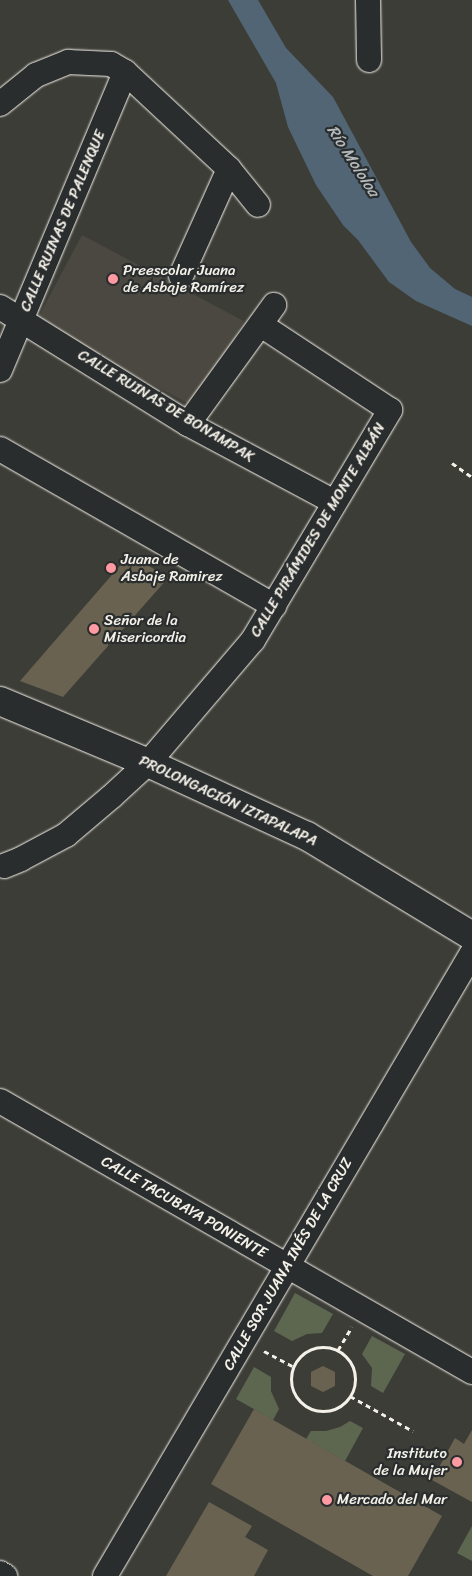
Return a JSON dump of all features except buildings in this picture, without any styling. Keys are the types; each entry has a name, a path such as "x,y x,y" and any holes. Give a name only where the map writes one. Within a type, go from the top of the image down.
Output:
{"street":[{"path":"368,0 369,60"},
{"path":"0,104 36,75 68,62 111,64 125,72 229,169 258,205"},
{"name":"CALLE RUINAS DE PALENQUE","path":"0,370 125,72"},
{"path":"181,276 229,169"},
{"path":"188,424 261,325 274,304"},
{"name":"CALLE RUINAS DE BONAMPAK","path":"0,307 188,424 334,502"},
{"name":"CALLE PIRÁMIDES DE MONTE ALBÁN","path":"4,866 66,835 148,762 254,640 390,410 261,325"},
{"path":"0,449 274,606"},
{"name":"PROLONGACIÓN IZTAPALAPA","path":"0,701 148,762 307,836 472,936"},
{"name":"CALLE SOR JUANA INÉS DE LA CRUZ","path":"105,1576 472,953"},
{"name":"CALLE TACUBAYA PONIENTE","path":"0,1101 472,1372"},
{"path":"0,1574 5,1576"}],"path":[{"path":"452,463 472,477"},
{"path":"244,1341 292,1366"},
{"path":"328,1347 338,1350 346,1357 355,1376 350,1396 344,1404 324,1411 304,1405 291,1388 292,1366 298,1357 312,1349 328,1347"},
{"path":"350,1396 413,1431"}],"shaded area":[{"name":"Preescolar Juana de Asbaje Ramírez","path":"82,235 244,321 197,408 36,322"}],"green space":[{"path":"295,1293 333,1314 322,1333 307,1334 292,1341 274,1331"},
{"path":"372,1336 405,1354 383,1393 371,1386 372,1368 362,1354"},
{"path":"254,1367 271,1377 271,1391 279,1409 273,1420 236,1399"},
{"path":"350,1421 363,1428 345,1461 306,1439 311,1431 326,1431 340,1427"},
{"path":"472,1526 472,1561 457,1553"}],"water":[{"name":"Río Mololoa","path":"228,0 258,0 286,48 333,97 411,242 430,268 455,289 472,297 472,326 416,301 389,282 358,240 343,225 316,185 288,127 276,83"}],"place":[{"name":"Preescolar Juana de Asbaje Ramírez","path":"113,279"},
{"name":"Juana de Asbaje Ramirez","path":"111,568"},
{"name":"Señor de la Misericordia","path":"94,629"},
{"name":"Instituto de la Mujer","path":"457,1462"},
{"name":"Mercado del Mar","path":"327,1500"}]}
